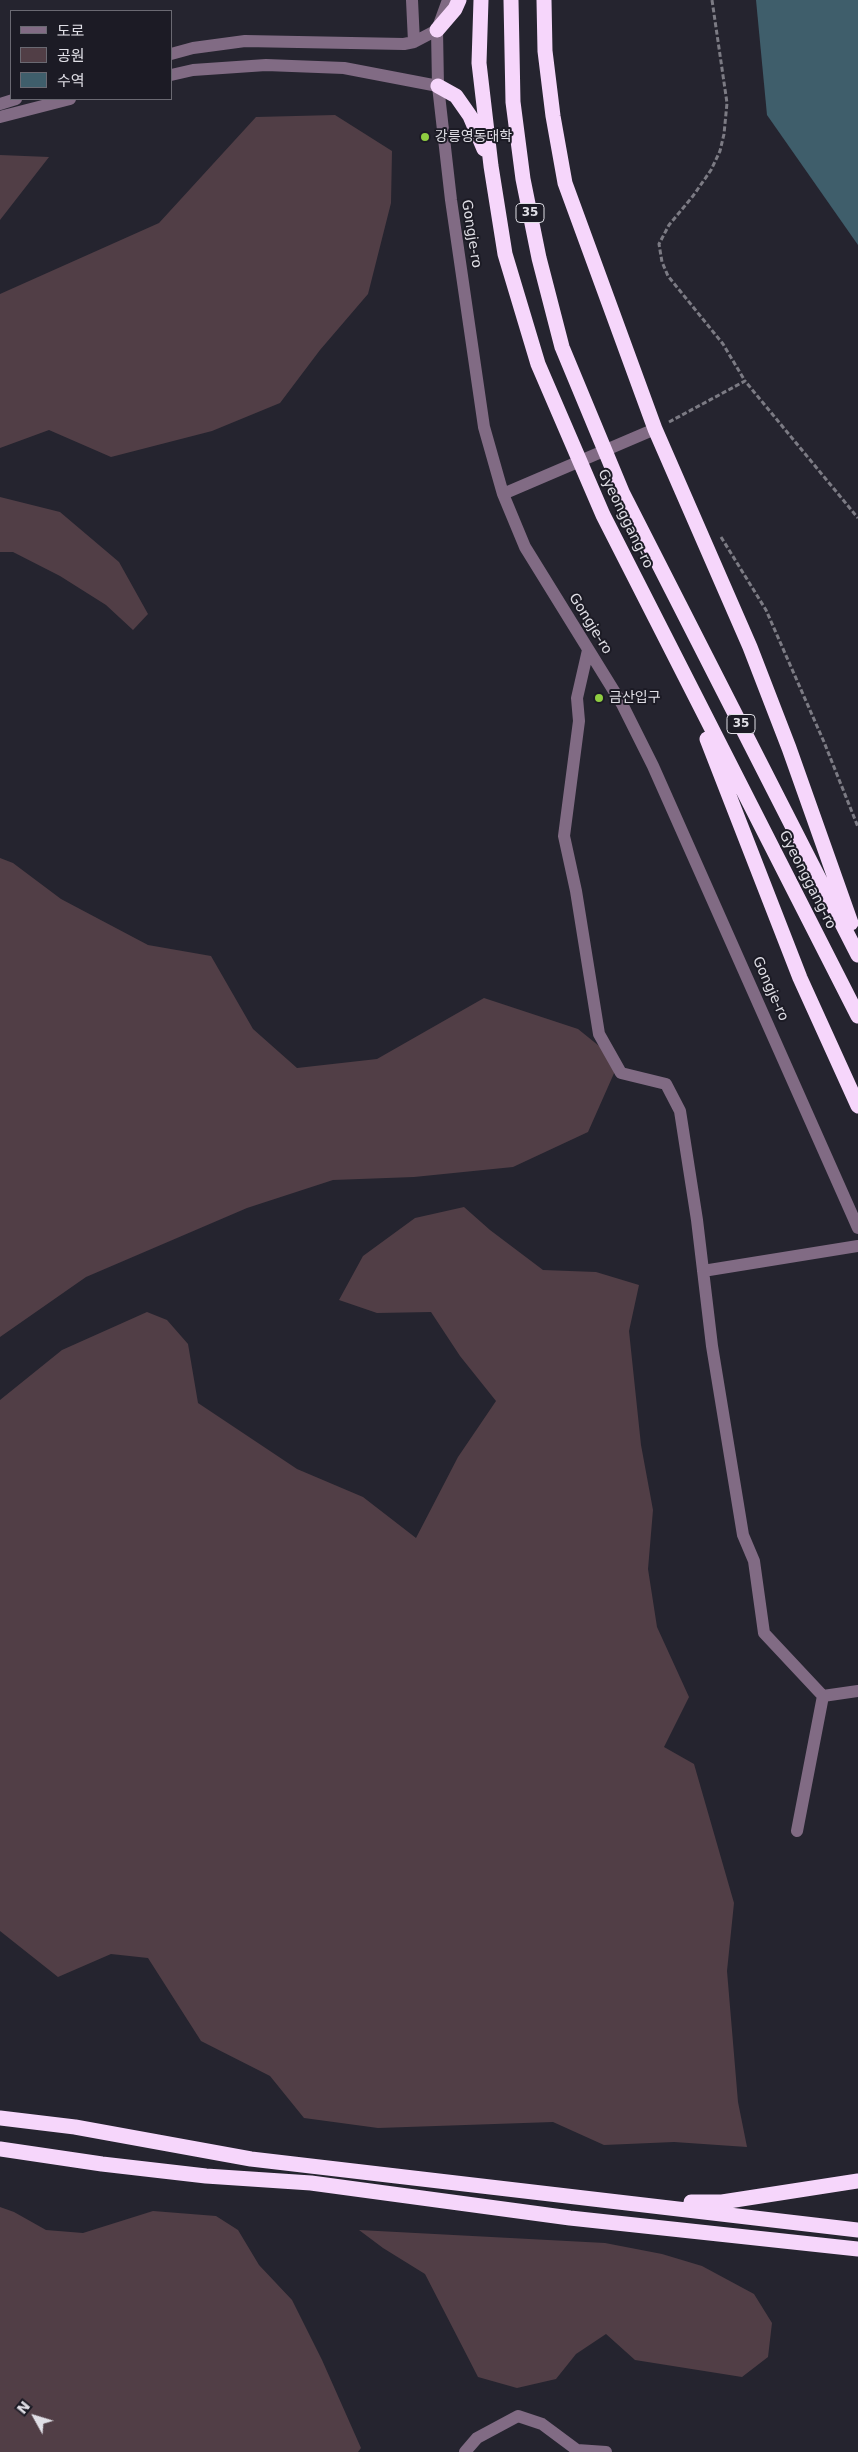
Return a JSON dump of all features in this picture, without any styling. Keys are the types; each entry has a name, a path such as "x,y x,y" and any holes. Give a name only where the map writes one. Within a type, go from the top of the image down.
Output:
{"highway":[{"path":"437,30 455,9 459,0"},
{"name":"Gyeonggang-ro","path":"481,0 479,62 491,166 504,254 538,364 603,515 858,1016"},
{"name":"Gyeonggang-ro","path":"511,0 513,102 523,179 539,258 562,347 623,494 858,954"},
{"path":"544,0 545,51 553,116 565,183 655,430 750,647 789,748 858,943"},
{"path":"438,86 456,96 470,116 491,166"},
{"path":"676,658 800,978 858,1106"},
{"path":"0,2118 75,2127 251,2158 614,2201 722,2208 858,2230"},
{"path":"0,2149 130,2168 206,2176 311,2183 570,2218 858,2249"},
{"path":"722,2208 858,2181"},
{"path":"722,2234 858,2259"}],"street":[{"path":"412,0 414,42"},
{"name":"Gongje-ro","path":"448,0 437,30 438,86 451,200 484,426 503,494 525,547 622,704 653,766 858,1228"},
{"path":"172,54 193,48 245,41 359,45 404,44 414,42 437,30"},
{"path":"172,75 193,70 266,65 344,68 438,86"},
{"path":"0,104 13,100"},
{"path":"0,117 66,100"},
{"path":"503,494 655,430"},
{"path":"588,650 577,698 579,721 564,836 576,890 599,1034 621,1073 666,1084 680,1112 712,1346 741,1526 754,1561 764,1633 823,1696"},
{"path":"703,1271 858,1246"},
{"path":"823,1696 858,1691"},
{"path":"797,1831 823,1696"},
{"path":"465,2452 477,2438 518,2416 542,2424 577,2450 606,2452"}],"path":[{"path":"712,0 727,103 724,134 720,151 711,170 669,225 659,244 662,262 668,276 723,344 745,381 858,518"},
{"path":"655,430 745,381"},
{"path":"721,536 766,610 824,742 858,827"}],"green space":[{"path":"335,115 392,151 391,203 368,294 320,350 280,403 212,431 111,457 49,430 0,448 0,294 159,223 256,117"},
{"path":"0,155 49,157 0,220"},
{"path":"0,497 60,512 119,562 148,614 133,630 106,605 60,576 13,552 0,552"},
{"path":"0,858 13,863 61,899 148,945 211,956 253,1029 297,1068 377,1059 484,998 578,1029 619,1062 588,1132 513,1167 414,1177 333,1180 247,1208 86,1277 0,1337"},
{"path":"464,1207 490,1230 543,1270 596,1272 639,1285 629,1331 641,1445 653,1510 648,1569 657,1627 689,1697 664,1747 694,1764 734,1903 727,1971 738,2102 747,2147 674,2142 604,2145 553,2122 378,2128 304,2118 270,2076 201,2041 148,1958 111,1954 58,1977 0,1931 0,1400 62,1350 147,1312 167,1320 188,1344 198,1403 297,1469 363,1497 416,1538 458,1457 496,1401 460,1356 431,1312 377,1313 339,1300 363,1256 415,1218"},
{"path":"0,2207 14,2212 46,2230 83,2233 153,2211 216,2216 238,2230 259,2265 292,2300 322,2360 361,2448 358,2452 0,2452"},
{"path":"359,2230 605,2243 662,2254 702,2266 754,2294 772,2323 768,2357 742,2377 635,2360 606,2334 576,2354 556,2379 517,2388 478,2377 425,2274 383,2248"}],"water":[{"path":"756,0 858,0 858,245 767,115"}],"place":[{"name":"강릉영동대학","path":"425,137"},
{"name":"금산입구","path":"599,698"}]}
